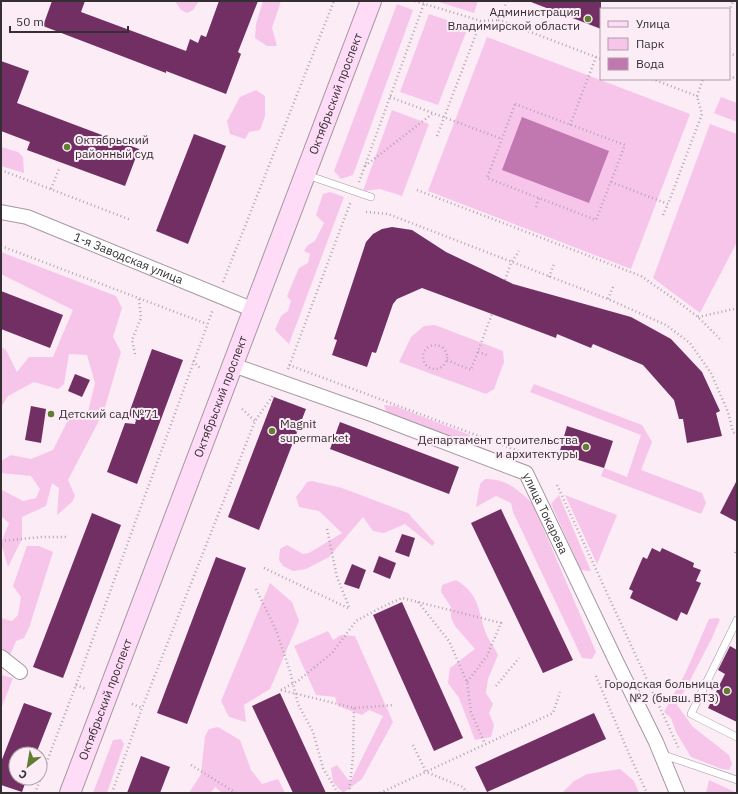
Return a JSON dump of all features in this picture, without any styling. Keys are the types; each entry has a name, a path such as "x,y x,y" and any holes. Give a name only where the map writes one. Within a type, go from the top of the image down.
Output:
{"main road":[{"name":"Октябрьский проспект","path":"70,793 371,1"}],"street":[{"name":"1-я Заводская улица","path":"1,212 27,217 254,310"},
{"name":"улица Токарева","path":"233,365 371,414 526,473 661,754 677,793"},
{"path":"1,657 20,672"}],"lane":[{"path":"305,174 371,197"},
{"path":"737,620 691,714 737,737"},
{"path":"661,754 737,780"}],"path":[{"path":"223,282 334,1"},
{"path":"415,1 425,2 481,21 499,20 600,59"},
{"path":"499,20 507,1"},
{"path":"112,793 142,708 255,421 282,383 425,2"},
{"path":"437,136 481,21"},
{"path":"570,124 596,57"},
{"path":"655,80 696,96"},
{"path":"663,215 702,114 696,96 703,80"},
{"path":"390,97 502,139"},
{"path":"515,104 570,124 625,145 596,220 487,178 515,104"},
{"path":"364,167 433,113"},
{"path":"51,189 59,169"},
{"path":"1,170 131,220"},
{"path":"611,182 668,204"},
{"path":"417,190 641,276 698,317 722,341"},
{"path":"536,207 539,198"},
{"path":"366,212 388,214 608,299 666,326 690,343 711,373 728,412 733,432 737,435"},
{"path":"1,246 207,324"},
{"path":"505,280 519,251"},
{"path":"549,277 554,264"},
{"path":"608,299 613,287"},
{"path":"135,354 132,340 141,318 139,298"},
{"path":"35,793 76,685 215,303"},
{"path":"698,317 734,309"},
{"path":"447,360 471,370 492,314"},
{"path":"432,345 440,345 447,352 447,360 441,368 432,369 424,362 424,352 432,345"},
{"path":"478,352 487,355"},
{"path":"193,361 201,369"},
{"path":"289,365 532,456"},
{"path":"242,409 255,421"},
{"path":"557,485 686,762"},
{"path":"264,568 350,609 337,577 327,529"},
{"path":"1,540 67,537"},
{"path":"735,553 737,549"},
{"path":"256,589 276,630 290,671 298,704 313,732 323,768 338,793"},
{"path":"394,705 354,708 281,690 293,683 332,653 356,621 402,598 501,623 487,656 467,682"},
{"path":"418,602 449,641 467,682 471,712 485,744"},
{"path":"496,686 519,658"},
{"path":"596,676 628,754 647,793"},
{"path":"76,685 86,689"},
{"path":"380,793 553,713 560,692"},
{"path":"132,704 142,708"},
{"path":"349,793 353,756 354,708"},
{"path":"412,745 426,772 463,787 467,793"},
{"path":"191,765 236,793"}],"green space":[{"path":"175,1 199,1 193,10 187,13 181,10"},
{"path":"263,1 281,1 272,28 277,46 267,46 255,38 256,24"},
{"path":"436,1 478,1 474,13"},
{"path":"397,4 413,10 353,175 341,179 334,171"},
{"path":"429,14 468,27 438,105 400,92"},
{"path":"487,37 690,114 631,269 428,191"},
{"path":"256,90 265,96 265,116 260,130 249,132 245,139 230,134 227,121 240,97"},
{"path":"721,97 737,103 737,122 714,113"},
{"path":"392,110 429,124 402,196 380,189 363,191"},
{"path":"710,124 737,134 737,242 700,313 653,278"},
{"path":"1,147 18,152 23,157 24,173 1,166"},
{"path":"330,192 344,197 289,344 275,330 281,316 288,311 291,301 287,296 299,268 308,263 310,254 304,251 308,245 315,241 324,223 316,215 323,194"},
{"path":"1,252 116,296 122,308 113,337 121,352 104,411 68,480 75,496 72,502 57,515 59,488 52,483 46,506 22,517 22,539 8,567 1,543 9,523 1,516 1,491 2,490 23,501 36,498 40,489 31,476 1,473 1,461 11,455 31,459 53,450 70,416 88,412 95,383 87,355 69,354 64,384 58,389 34,382 8,396 1,407 1,347 6,350 17,372 29,357 53,357 73,310 1,274"},
{"path":"435,325 503,351 504,362 494,389 486,394 399,362 411,337 424,326"},
{"path":"534,384 642,425 652,442 641,470 702,493 706,503 701,514 601,476 604,468 627,477 641,435 530,392"},
{"path":"384,405 395,406 470,435 466,445 387,413"},
{"path":"485,479 493,479 506,483 533,504 596,652 592,659 582,658 513,512 511,503 496,496 476,507 480,484"},
{"path":"312,481 342,488 408,513 435,543 432,546 405,524 384,533 373,531 363,517 329,557 306,569 293,571 283,566 279,560 280,549 287,545 303,554 309,553 342,533 319,511 299,507 296,497 307,482"},
{"path":"559,495 591,571 581,570 551,504"},
{"path":"565,495 617,515 597,564"},
{"path":"27,546 39,546 53,552 29,628 24,638 16,641 8,660 1,662 1,618 12,621 18,615 21,597 13,586"},
{"path":"456,580 475,598 487,636 498,655 488,679 486,693 493,704 489,713 494,725 491,737 475,740 459,698 448,683 450,668 475,649 455,626 451,618 451,607 441,592 442,585"},
{"path":"270,583 292,602 299,621 270,689 244,705 246,722 229,717 221,701"},
{"path":"709,619 720,619 712,638 677,705 693,727 729,755 732,764 729,770 722,769 691,757 676,732 671,718 664,712 685,674"},
{"path":"328,631 333,640 341,635 355,636 393,722 362,779 343,793 333,782 331,768 337,765 350,782 383,716 369,710 362,715 338,706 335,697 316,695 294,646"},
{"path":"1,675 13,678 1,709"},
{"path":"218,727 240,740 251,770 262,784 278,779 285,793 222,793 215,787 211,793 189,793 201,774 205,736 209,729"},
{"path":"121,739 124,744 107,793 93,793 113,740"},
{"path":"620,769 634,781 639,793 562,793 574,781 587,774"},
{"path":"709,780 735,792 736,793 706,793"}],"water":[{"path":"522,117 609,151 589,203 502,170"}],"building":[{"path":"52,1 85,1 81,12 186,51 190,39 198,43 201,35 206,37 219,1 258,1 238,52 241,54 226,94 166,71 166,73 43,26"},
{"name":"Администрация Владимирской области","path":"601,1 600,29 531,2"},
{"path":"1,61 29,71 17,103 139,149 125,186 27,150 30,142 1,131"},
{"path":"194,134 226,146 188,244 156,231"},
{"path":"392,227 412,230 446,252 513,284 631,317 671,339 702,372 720,411 716,413 722,436 687,443 683,419 679,419 674,400 643,365 593,344 591,348 557,334 556,338 422,288 397,299 393,304 376,353 372,352 367,367 332,355 337,340 334,339 366,242 373,234 382,229"},
{"path":"1,291 63,315 50,348 1,329"},
{"path":"152,349 183,360 137,484 107,472 125,423 135,424 136,420 128,416"},
{"path":"75,374 90,380 82,397 68,391"},
{"path":"274,397 306,409 259,530 228,517"},
{"path":"31,406 46,409 41,443 25,440"},
{"path":"340,422 459,467 449,494 330,449"},
{"name":"Департамент строительства и архитектуры","path":"567,426 613,441 604,468 559,454"},
{"path":"737,480 737,522 720,513"},
{"path":"501,509 573,660 543,673 471,523"},
{"path":"92,513 121,525 63,678 33,667"},
{"path":"402,534 415,538 409,557 395,552"},
{"path":"652,548 660,552 662,548 694,563 693,567 701,570 696,581 701,583 687,615 681,612 677,621 630,598 633,591 629,589 643,557 647,559"},
{"path":"379,556 396,563 390,579 373,572"},
{"path":"216,557 246,568 187,724 157,713"},
{"path":"352,564 366,570 359,589 344,584"},
{"path":"402,602 463,738 434,751 373,615"},
{"name":"Городская больница №2 (бывш. ВТЗ)","path":"730,646 737,650 737,722 708,708 725,674 718,670"},
{"path":"280,693 326,793 293,793 252,706"},
{"path":"24,703 52,713 39,746 8,746 8,786 24,786 22,792 1,785 1,762"},
{"path":"594,713 606,739 487,792 475,767"},
{"path":"141,756 170,767 160,793 127,793"}],"place":[{"name":"Администрация Владимирской области","path":"588,19"},
{"name":"Октябрьский районный суд","path":"67,147"},
{"name":"Детский сад №71","path":"51,414"},
{"name":"Magnit supermarket","path":"272,431"},
{"name":"Департамент строительства и архитектуры","path":"586,447"},
{"name":"Городская больница №2 (бывш. ВТЗ)","path":"727,691"}]}
